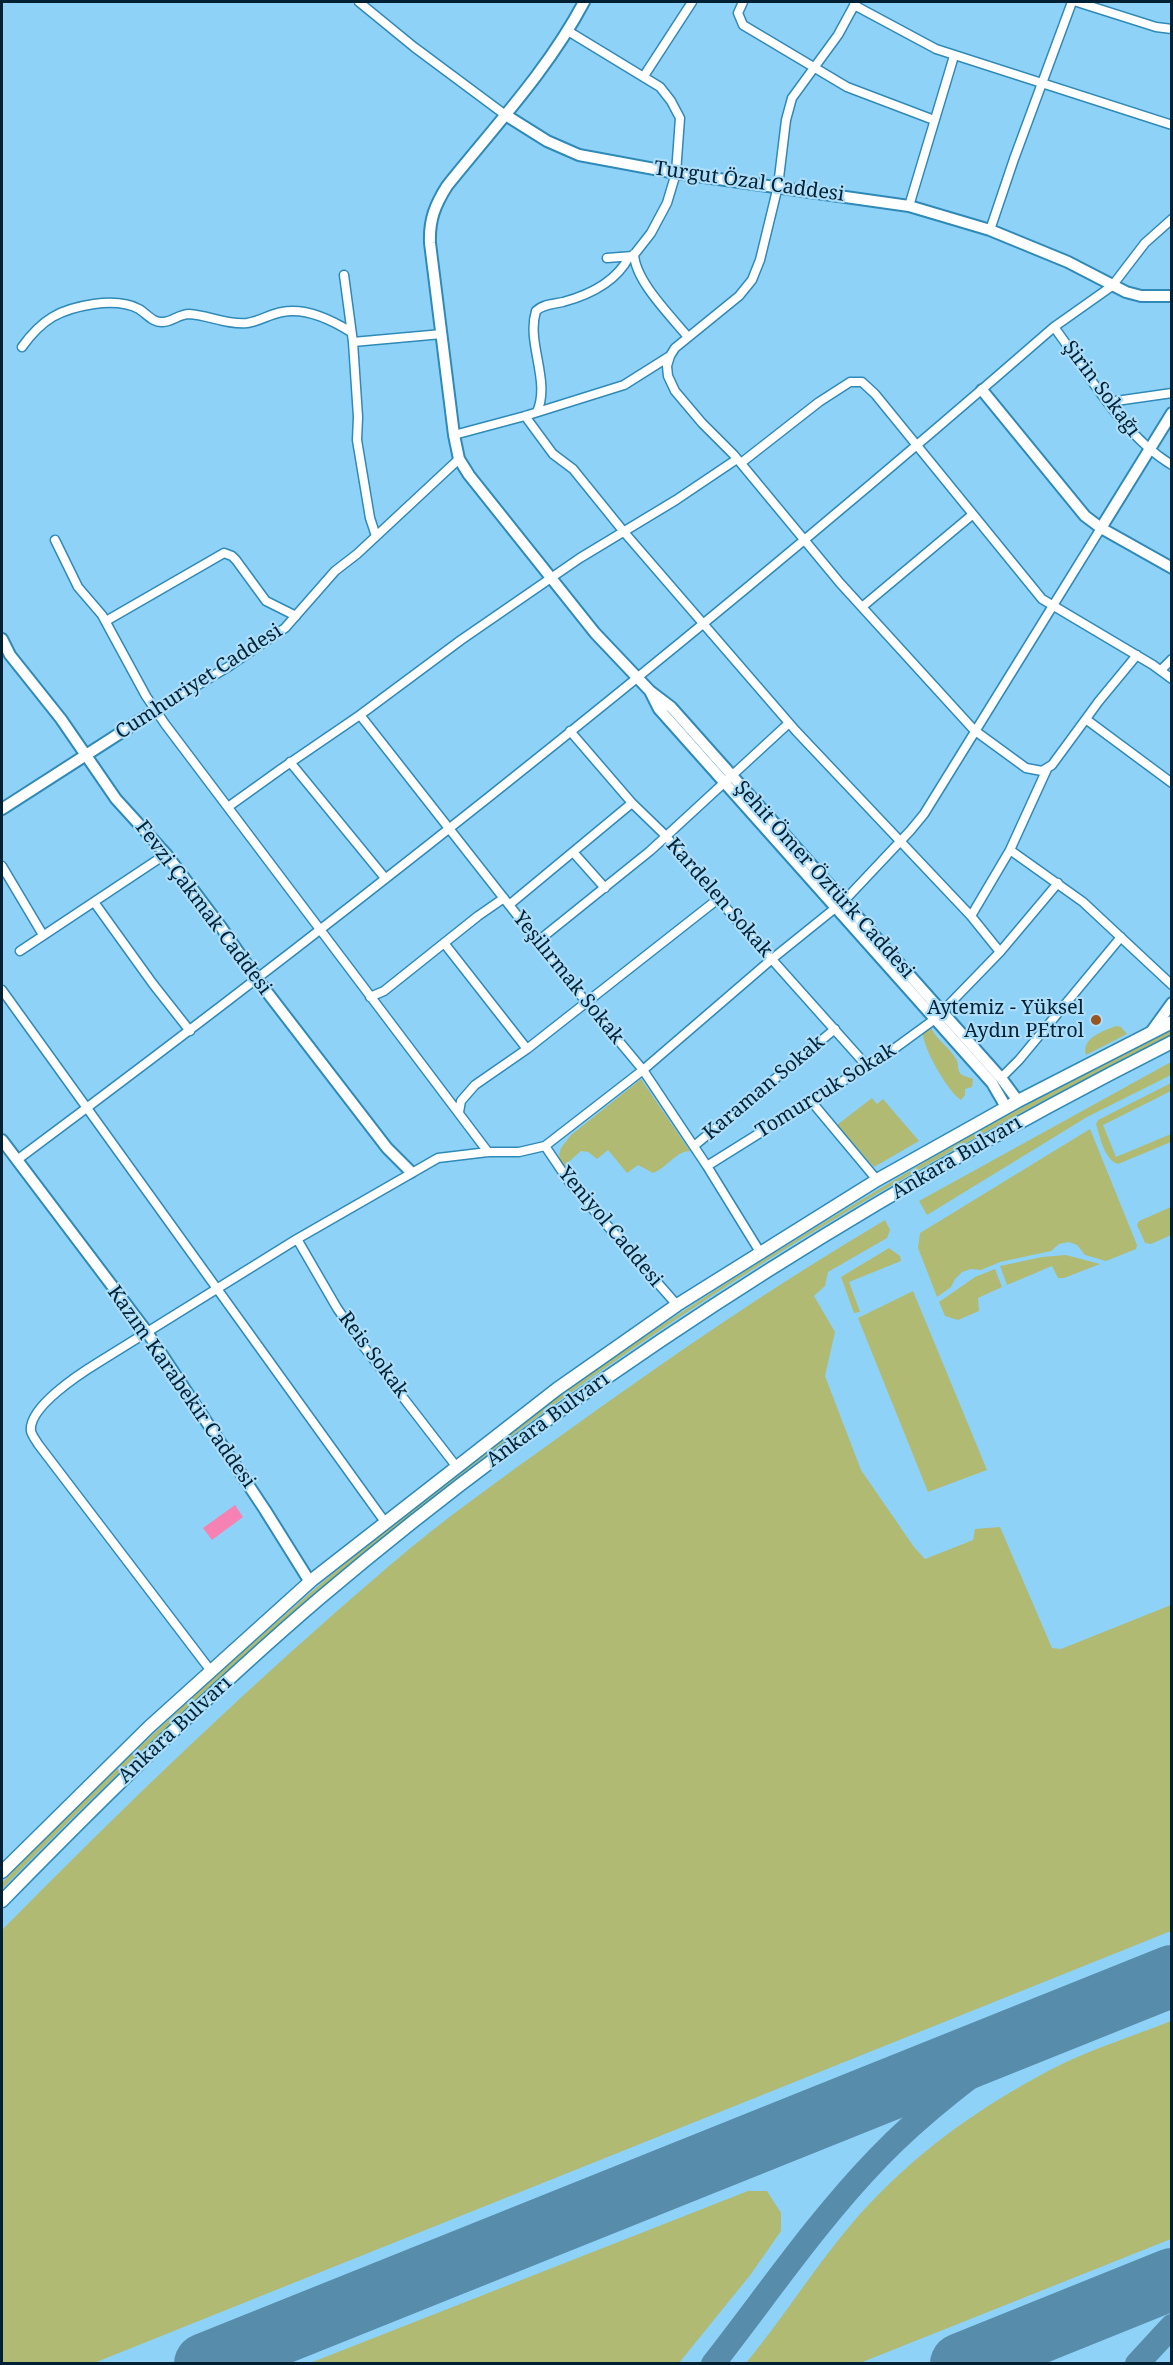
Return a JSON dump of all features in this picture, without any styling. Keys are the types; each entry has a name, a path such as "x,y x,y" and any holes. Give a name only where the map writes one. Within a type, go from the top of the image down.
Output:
{"main road":[{"name":"Ankara Bulvarı","path":"2,1872 149,1727 310,1582 557,1389 677,1305 877,1180 1006,1107 1172,1022"},
{"name":"Ankara Bulvarı","path":"2,1901 145,1757 283,1631 413,1523 526,1435 635,1356 799,1251 975,1146 1172,1042"}],"street":[{"name":"Turgut Özal Caddesi","path":"359,2 504,114 568,151 604,160 676,172 909,206 990,230 1068,262 1112,286 1141,296 1172,296"},
{"name":"Şehit Ömer Öztürk Caddesi","path":"584,2 568,31 536,78 504,114 447,186 438,200 431,219 430,243 459,459 500,515 595,633 650,691 671,707 728,779 938,1016 992,1083 1006,1107"},
{"path":"644,76 692,2"},
{"path":"743,2 738,13 743,25 814,69 847,87 934,120"},
{"path":"990,230 1072,2"},
{"path":"1077,2 1129,19 1172,29"},
{"path":"454,435 525,416 624,384 670,356 688,337 749,287 760,260 778,186 790,105 795,92 814,69 855,3 936,49 954,56 1172,125"},
{"path":"537,412 541,399 534,325 536,311 543,306 582,297 615,275 651,233 663,212 676,172 680,118 667,94 644,76 568,31"},
{"path":"909,206 954,56"},
{"path":"17,1160 190,1031 320,930 638,677 982,390 1054,327 1112,286 1145,243 1172,219"},
{"path":"632,256 642,279 688,337"},
{"path":"607,258 632,256"},
{"path":"344,275 353,342 358,417 357,440 370,518 376,536"},
{"path":"22,347 38,327 52,316 82,306 107,303 130,306 162,322 189,314 226,322 247,323 282,312 297,312 331,320 351,332"},
{"name":"Şirin Sokağı","path":"1054,327 1109,402 1149,450 1172,465"},
{"path":"353,342 441,334"},
{"path":"670,356 668,376 675,391 739,461 862,607 975,730 1019,764 1036,772 1047,769"},
{"path":"228,807 290,762 360,716 461,640 580,558 739,461 819,402 854,381 866,385 1039,596 1161,670 1172,679"},
{"path":"982,390 1078,509 1101,528 1172,568"},
{"path":"1109,402 1172,393"},
{"path":"211,1671 38,1444 31,1430 36,1415 54,1395 85,1371 297,1239 411,1172 438,1158 488,1152 519,1152 545,1146 643,1070 772,958 840,904 900,842 924,813 1051,605 1172,414"},
{"path":"525,416 553,454 573,469 624,532 789,723 970,916 999,952"},
{"name":"Cumhuriyet Caddesi","path":"2,809 156,710 228,667 285,628 336,571 459,459"},
{"path":"862,607 972,515"},
{"path":"55,540 78,587 106,621 146,696 488,1152"},
{"path":"106,621 224,554 232,556 266,602 296,616"},
{"name":"Fevzi Çakmak Caddesi","path":"2,639 15,662 62,719 116,799 166,854 221,927 256,979 387,1148 411,1172"},
{"path":"970,916 1010,850 1047,769 1087,720 1099,700 1137,656"},
{"path":"1161,670 1172,659"},
{"name":"Yeşilırmak Sokak","path":"360,716 587,1003 643,1070 707,1166 760,1252"},
{"path":"1087,720 1172,783"},
{"path":"538,941 656,846 665,835 789,723"},
{"name":"Kardelen Sokak","path":"570,731 632,803 665,835 718,899 867,1066"},
{"path":"290,762 385,878"},
{"path":"370,997 384,991 444,943 507,902 632,803"},
{"path":"1010,850 1083,902 1172,985"},
{"path":"573,852 605,888"},
{"path":"20,951 166,854"},
{"path":"2,866 43,936"},
{"name":"Tomurcuk Sokak","path":"707,1166 867,1066 938,1016 999,952 1058,883"},
{"path":"459,1112 461,1101 475,1085 527,1049 718,899"},
{"path":"94,902 190,1031"},
{"path":"1000,1078 1019,1060 1121,937"},
{"path":"444,943 527,1049"},
{"path":"2,990 384,1522"},
{"path":"1151,1032 1172,1003"},
{"name":"Şehit Ömer Öztürk Caddesi","path":"938,1016 1000,1078 1018,1101"},
{"name":"Karaman Sokak","path":"694,1146 834,1029"},
{"path":"811,1101 877,1180"},
{"name":"Kazım Karabekir Caddesi","path":"2,1140 147,1332 310,1582"},
{"name":"Yeniyol Caddesi","path":"545,1146 582,1198 677,1305"},
{"name":"Reis Sokak","path":"297,1239 337,1308 364,1347 456,1466"}],"green space":[{"path":"1116,1026 1121,1027 1127,1034 1086,1055 1087,1044 1094,1036"},
{"path":"931,1028 956,1059 960,1073 973,1079 972,1087 965,1089 965,1095 961,1100 943,1079 927,1049 923,1034"},
{"path":"1171,1030 1171,1035 1003,1123 837,1217 676,1319 521,1429 384,1536 252,1649 125,1767 2,1889 2,1883 66,1818 198,1692 266,1631 406,1513 551,1402 624,1350 699,1301 890,1182 1049,1092"},
{"path":"1171,1062 1171,1075 1087,1117 927,1215 919,1201"},
{"path":"641,1079 690,1151 680,1154 653,1173 638,1165 627,1173 608,1150 597,1159 588,1152 581,1151 565,1165 595,1202 593,1204 561,1164 559,1155 561,1148 571,1135"},
{"path":"1171,1083 1171,1091 1103,1125 1116,1157 1171,1134 1171,1142 1118,1164 1113,1162 1103,1147 1096,1124 1098,1120"},
{"path":"872,1098 877,1104 883,1099 919,1141 874,1167 837,1125"},
{"path":"1090,1129 1137,1245 1136,1249 1106,1261 1085,1255 1077,1245 1069,1242 1059,1244 1051,1251 1000,1262 981,1270 971,1269 962,1272 951,1287 937,1297 918,1248 920,1233"},
{"path":"1171,1207 1171,1235 1151,1244 1145,1243 1137,1225 1139,1221"},
{"path":"885,1220 890,1230 887,1238 828,1272 825,1286 814,1296 835,1332 825,1376 861,1470 914,1547 925,1559 973,1540 975,1529 1000,1527 1052,1648 1061,1649 1171,1605 1171,1931 94,2363 2,2363 2,1930 191,1744 339,1609 410,1548 498,1481 684,1349 803,1270"},
{"path":"889,1248 900,1256 901,1261 849,1282 860,1312 854,1313 841,1277"},
{"path":"1066,1255 1100,1264 1064,1278 1058,1278 1052,1266 1007,1285 1000,1266 1042,1257"},
{"path":"995,1269 1002,1287 978,1298 979,1311 958,1320 945,1316 939,1302 975,1277"},
{"path":"913,1291 987,1470 928,1492 858,1318"},
{"path":"1171,2021 1171,2239 860,2363 746,2363 829,2251 884,2189 923,2153 988,2106 1034,2078 1086,2053"},
{"path":"748,2191 767,2191 781,2213 781,2231 751,2274 679,2363 310,2363"}],"shaded area":[{"path":"235,1505 243,1517 212,1540 203,1528"}],"taxiway":[{"path":"713,2364 813,2233 878,2158 932,2108 1029,2034"},
{"path":"1137,2364 1172,2326"}],"runway":[{"path":"205,2364 1172,1976"},
{"path":"961,2364 1172,2279"}],"place":[{"name":"Aytemiz - Yüksel Aydın PEtrol","path":"1096,1020"}]}
